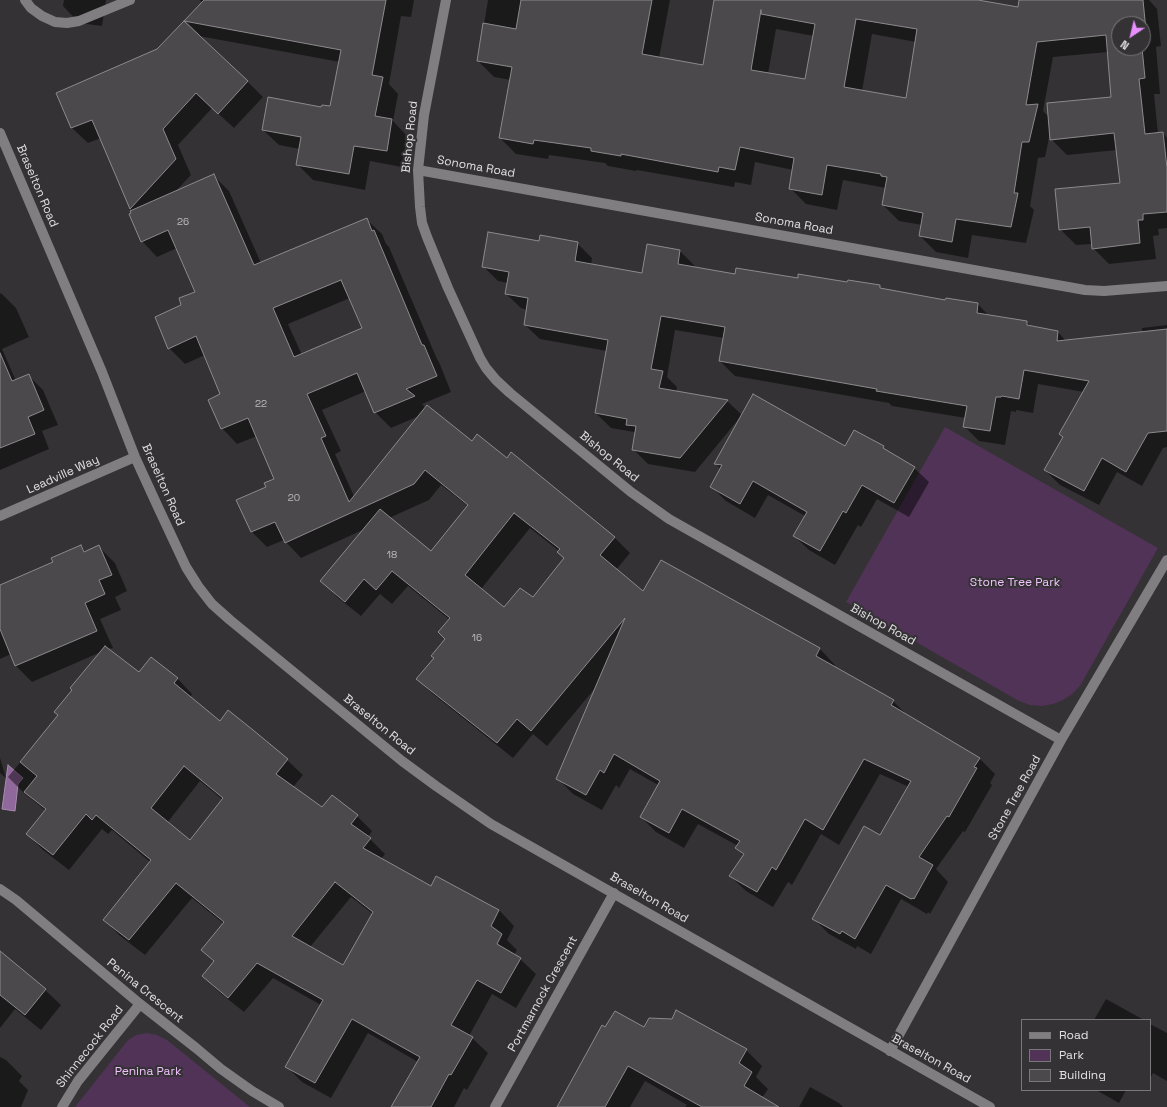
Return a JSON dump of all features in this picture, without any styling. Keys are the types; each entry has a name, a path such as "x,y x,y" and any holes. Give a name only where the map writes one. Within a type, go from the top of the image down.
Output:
{"street":[{"path":"25,0 31,8 42,16 55,22 67,23 79,21 130,0"},
{"name":"Bishop Road","path":"446,0 424,115 418,170 420,207 422,223 427,237 448,288 486,368 510,393 631,492 669,519 1061,740"},
{"name":"Braselton Road","path":"0,133 4,155 102,372 136,457 186,567 212,604 396,756 491,824 990,1107"},
{"name":"Sonoma Road","path":"418,170 1086,290 1104,291 1167,286"},
{"name":"Leadville Way","path":"0,516 136,457"},
{"name":"Stone Tree Road","path":"890,1051 1061,740 1167,560"},
{"name":"Penina Crescent","path":"0,889 16,900 140,1004 221,1069 252,1092 278,1107"},
{"name":"Portmarnock Crescent","path":"495,1107 614,894"},
{"name":"Shinnecock Road","path":"62,1107 78,1081 140,1004"}],"green space":[{"name":"Stone Tree Park","path":"945,427 1158,548 1080,686 1063,700 1042,706 1030,705 1019,701 846,602"},
{"name":"Penina Park","path":"147,1033 157,1035 167,1040 250,1107 75,1107 128,1040 136,1035"}],"shaded area":[{"path":"8,765 23,778 18,784 15,811 2,809"}],"building":[{"path":"204,0 386,0 372,75 383,77 375,116 392,119 387,151 354,146 349,174 296,165 301,137 262,130 268,97 321,107 322,105 330,106 341,50 184,21"},
{"path":"521,0 652,0 642,54 703,65 714,0 978,0 1018,7 1019,0 1143,0 1145,16 1111,16 1111,56 1143,56 1145,78 1139,79 1145,134 1163,132 1167,168 1167,212 1143,214 1143,220 1138,220 1140,243 1092,249 1090,227 1059,230 1055,189 1120,183 1114,133 1050,140 1047,103 1111,97 1106,35 1037,42 1026,105 1038,104 1029,142 1022,142 1014,193 1018,193 1011,227 956,219 952,242 919,236 923,213 882,205 887,177 881,176 881,174 827,165 822,195 789,189 794,158 740,147 735,170 719,167 718,172 621,154 621,156 591,151 591,148 534,140 533,144 499,138 512,67 477,61 483,23 516,29","holes":["761,10 761,14 815,24 805,79 751,70","856,19 917,29 906,98 844,87"]},
{"path":"184,21 248,81 218,114 196,93 163,129 176,159 130,209 92,120 71,128 56,93 157,49"},
{"path":"214,174 254,265 367,218 372,231 374,230 422,345 424,345 437,376 406,389 415,396 374,413 357,373 307,394 326,436 321,438 349,502 427,405 472,441 477,434 507,458 511,452 615,537 600,555 643,591 661,560 820,648 816,656 894,700 891,705 980,758 974,767 977,768 949,817 947,816 919,857 933,865 914,899 911,899 886,885 855,939 842,931 840,934 812,919 864,826 880,835 911,781 864,759 823,830 805,819 776,870 772,867 757,892 729,876 744,854 735,848 740,841 682,809 669,833 640,817 660,781 614,754 604,773 600,770 586,795 556,779 625,618 531,731 517,719 497,743 416,679 434,658 431,656 445,639 438,632 450,618 392,571 376,590 364,579 345,602 320,581 380,509 431,551 468,505 425,470 414,484 285,543 275,522 251,532 236,500 266,487 264,483 274,479 248,418 221,429 208,400 220,394 196,336 168,349 155,317 181,305 179,298 195,292 168,230 141,242 129,214 131,213 130,211","holes":["341,280 362,328 294,357 273,308","514,513 560,549 557,552 564,558 533,597 520,588 504,607 465,575"]},
{"path":"488,232 539,241 540,235 578,242 575,261 642,273 647,244 680,250 678,264 735,274 736,268 798,278 798,274 847,282 848,280 880,285 880,288 945,300 946,298 978,303 977,313 1027,321 1027,325 1058,331 1057,341 1167,329 1167,431 1148,433 1126,472 1102,458 1084,491 1044,470 1063,437 1059,434 1089,381 1024,370 1019,399 1002,396 996,397 990,431 963,427 967,406 876,391 877,389 719,361 725,327 661,316 651,369 663,371 659,388 728,400 680,458 632,450 636,426 626,425 627,419 595,413 608,340 524,325 528,298 505,294 509,272 482,267"},
{"path":"0,353 12,381 29,374 44,410 28,417 35,434 0,448"},
{"path":"753,394 845,446 854,430 884,446 883,448 915,467 894,503 862,485 846,513 843,511 820,551 793,536 807,512 753,481 740,504 710,487 722,465 714,464"},
{"path":"81,545 84,552 99,545 112,575 99,580 105,594 85,603 97,631 15,666 0,629 0,585 53,562 51,558"},
{"path":"105,646 139,672 151,657 178,678 174,683 220,721 228,710 288,759 276,774 322,807 332,795 358,815 351,824 371,838 363,848 431,886 436,876 499,910 491,926 502,934 497,944 521,958 501,993 477,980 451,1025 473,1037 451,1075 449,1074 431,1107 391,1107 420,1057 352,1019 315,1083 285,1067 323,1000 257,963 228,998 202,976 214,961 201,950 224,922 176,883 129,940 103,920 151,860 96,815 92,820 86,814 53,855 26,834 46,809 24,792 37,776 20,762 58,715 54,712 72,690 70,688","holes":["184,766 223,798 190,840 151,808","335,882 373,912 343,965 292,936"]},
{"path":"0,951 46,989 25,1015 0,995"},
{"path":"676,1010 747,1049 739,1063 752,1072 744,1086 779,1107 702,1107 628,1066 605,1107 557,1107 602,1025 605,1027 615,1011 644,1027 649,1018 672,1019"}]}
